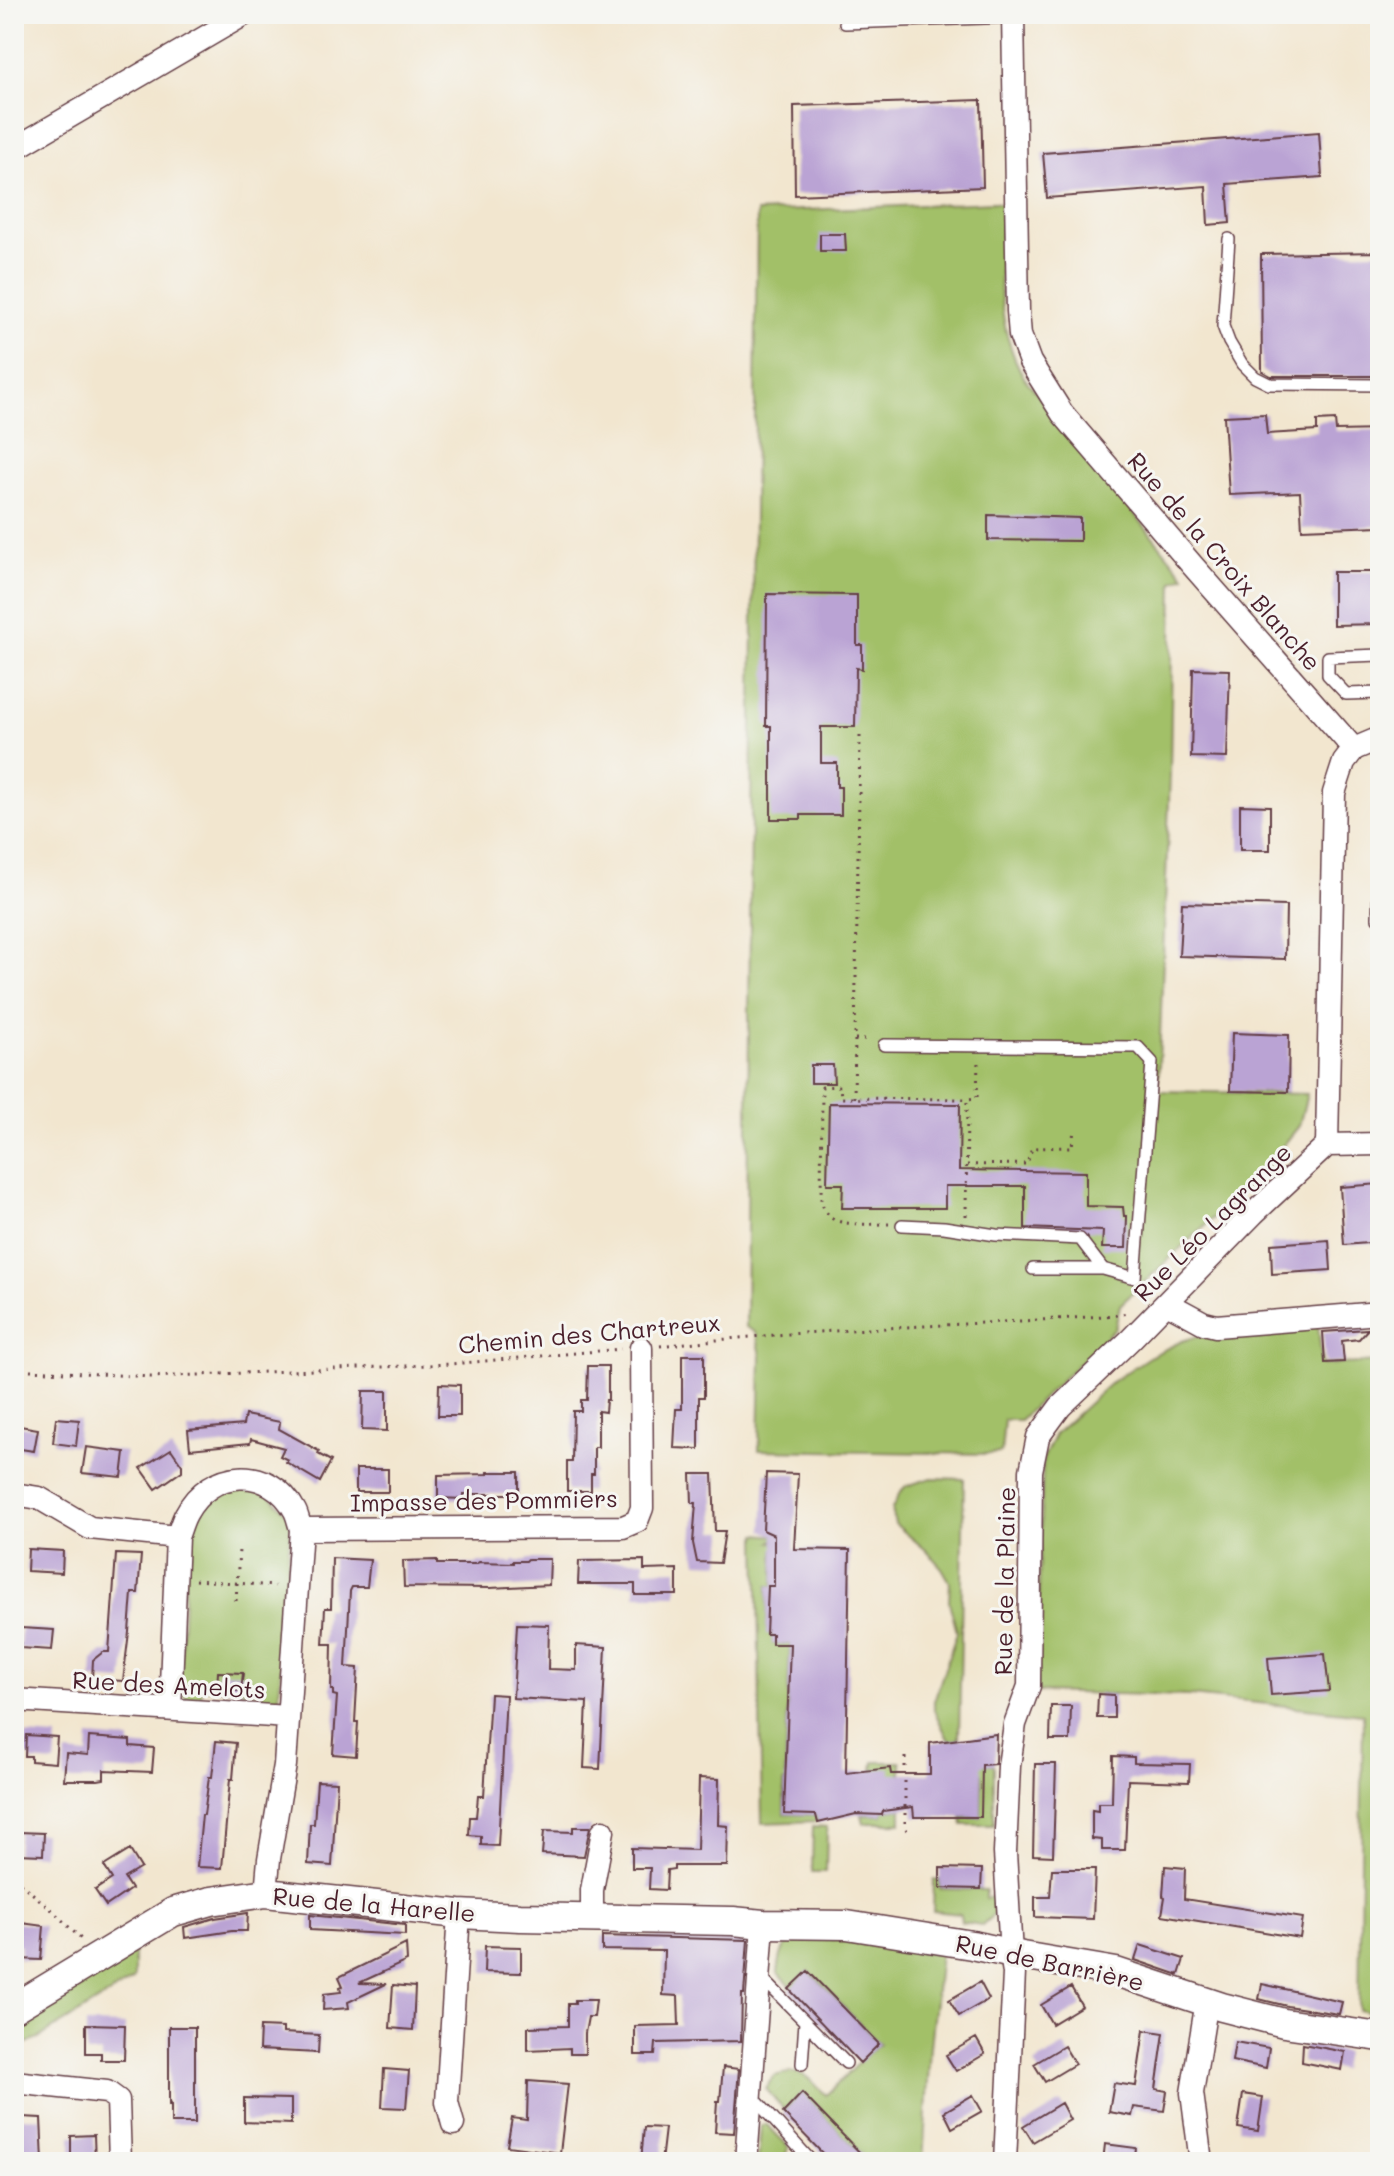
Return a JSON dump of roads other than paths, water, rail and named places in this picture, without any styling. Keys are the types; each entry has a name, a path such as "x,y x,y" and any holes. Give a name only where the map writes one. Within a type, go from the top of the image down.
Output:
{"street":[{"path":"14,149 245,14"},
{"name":"Rue de la Croix Blanche","path":"1013,15 1018,311 1020,335 1030,362 1047,392 1073,425 1354,749"},
{"path":"1327,1145 1334,793 1344,762 1354,749 1380,738"},
{"name":"Rue Léo Lagrange","path":"1131,1339 1254,1213 1327,1145 1380,1144"},
{"path":"1167,1303 1216,1326 1380,1313"},
{"name":"Rue de la Plaine","path":"1005,2162 1014,1973 1005,1853 1009,1766 1015,1724 1029,1686 1031,1471 1038,1437 1060,1407 1131,1339"},
{"name":"Impasse des Pommiers","path":"301,1529 623,1527 637,1521 642,1508 641,1348"},
{"path":"170,1709 177,1537 186,1513 200,1496 218,1482 242,1477 261,1479 281,1492 295,1511 301,1529 288,1717"},
{"path":"14,1494 39,1498 90,1528 177,1537"},
{"name":"Rue des Amelots","path":"14,1700 288,1717 285,1765 266,1893"},
{"path":"592,1918 592,1890 603,1831"},
{"name":"Rue de la Harelle","path":"14,2008 173,1912 211,1901 266,1893 459,1914 763,1924"},
{"path":"453,2124 447,2102 459,1914"},
{"path":"746,2162 763,1924"},
{"name":"Rue de Barrière","path":"763,1924 847,1925 972,1945 1116,1972 1222,2007 1284,2023 1380,2037"},
{"path":"1201,2162 1192,2093 1207,2001"},
{"path":"14,2082 107,2092 118,2100 120,2162"}],"lane":[{"path":"845,23 1013,15"},
{"path":"1229,239 1223,326 1242,364 1255,377 1269,384 1380,385"},
{"path":"1380,655 1328,657 1328,675 1346,694 1380,693"},
{"path":"1378,918 1380,859"},
{"path":"884,1045 1138,1047 1152,1062 1135,1278 1103,1269 1033,1269"},
{"path":"902,1225 996,1235 1080,1239 1103,1269"},
{"path":"759,1975 846,2063"},
{"path":"802,2064 805,2022"},
{"path":"750,2093 812,2162"}]}
